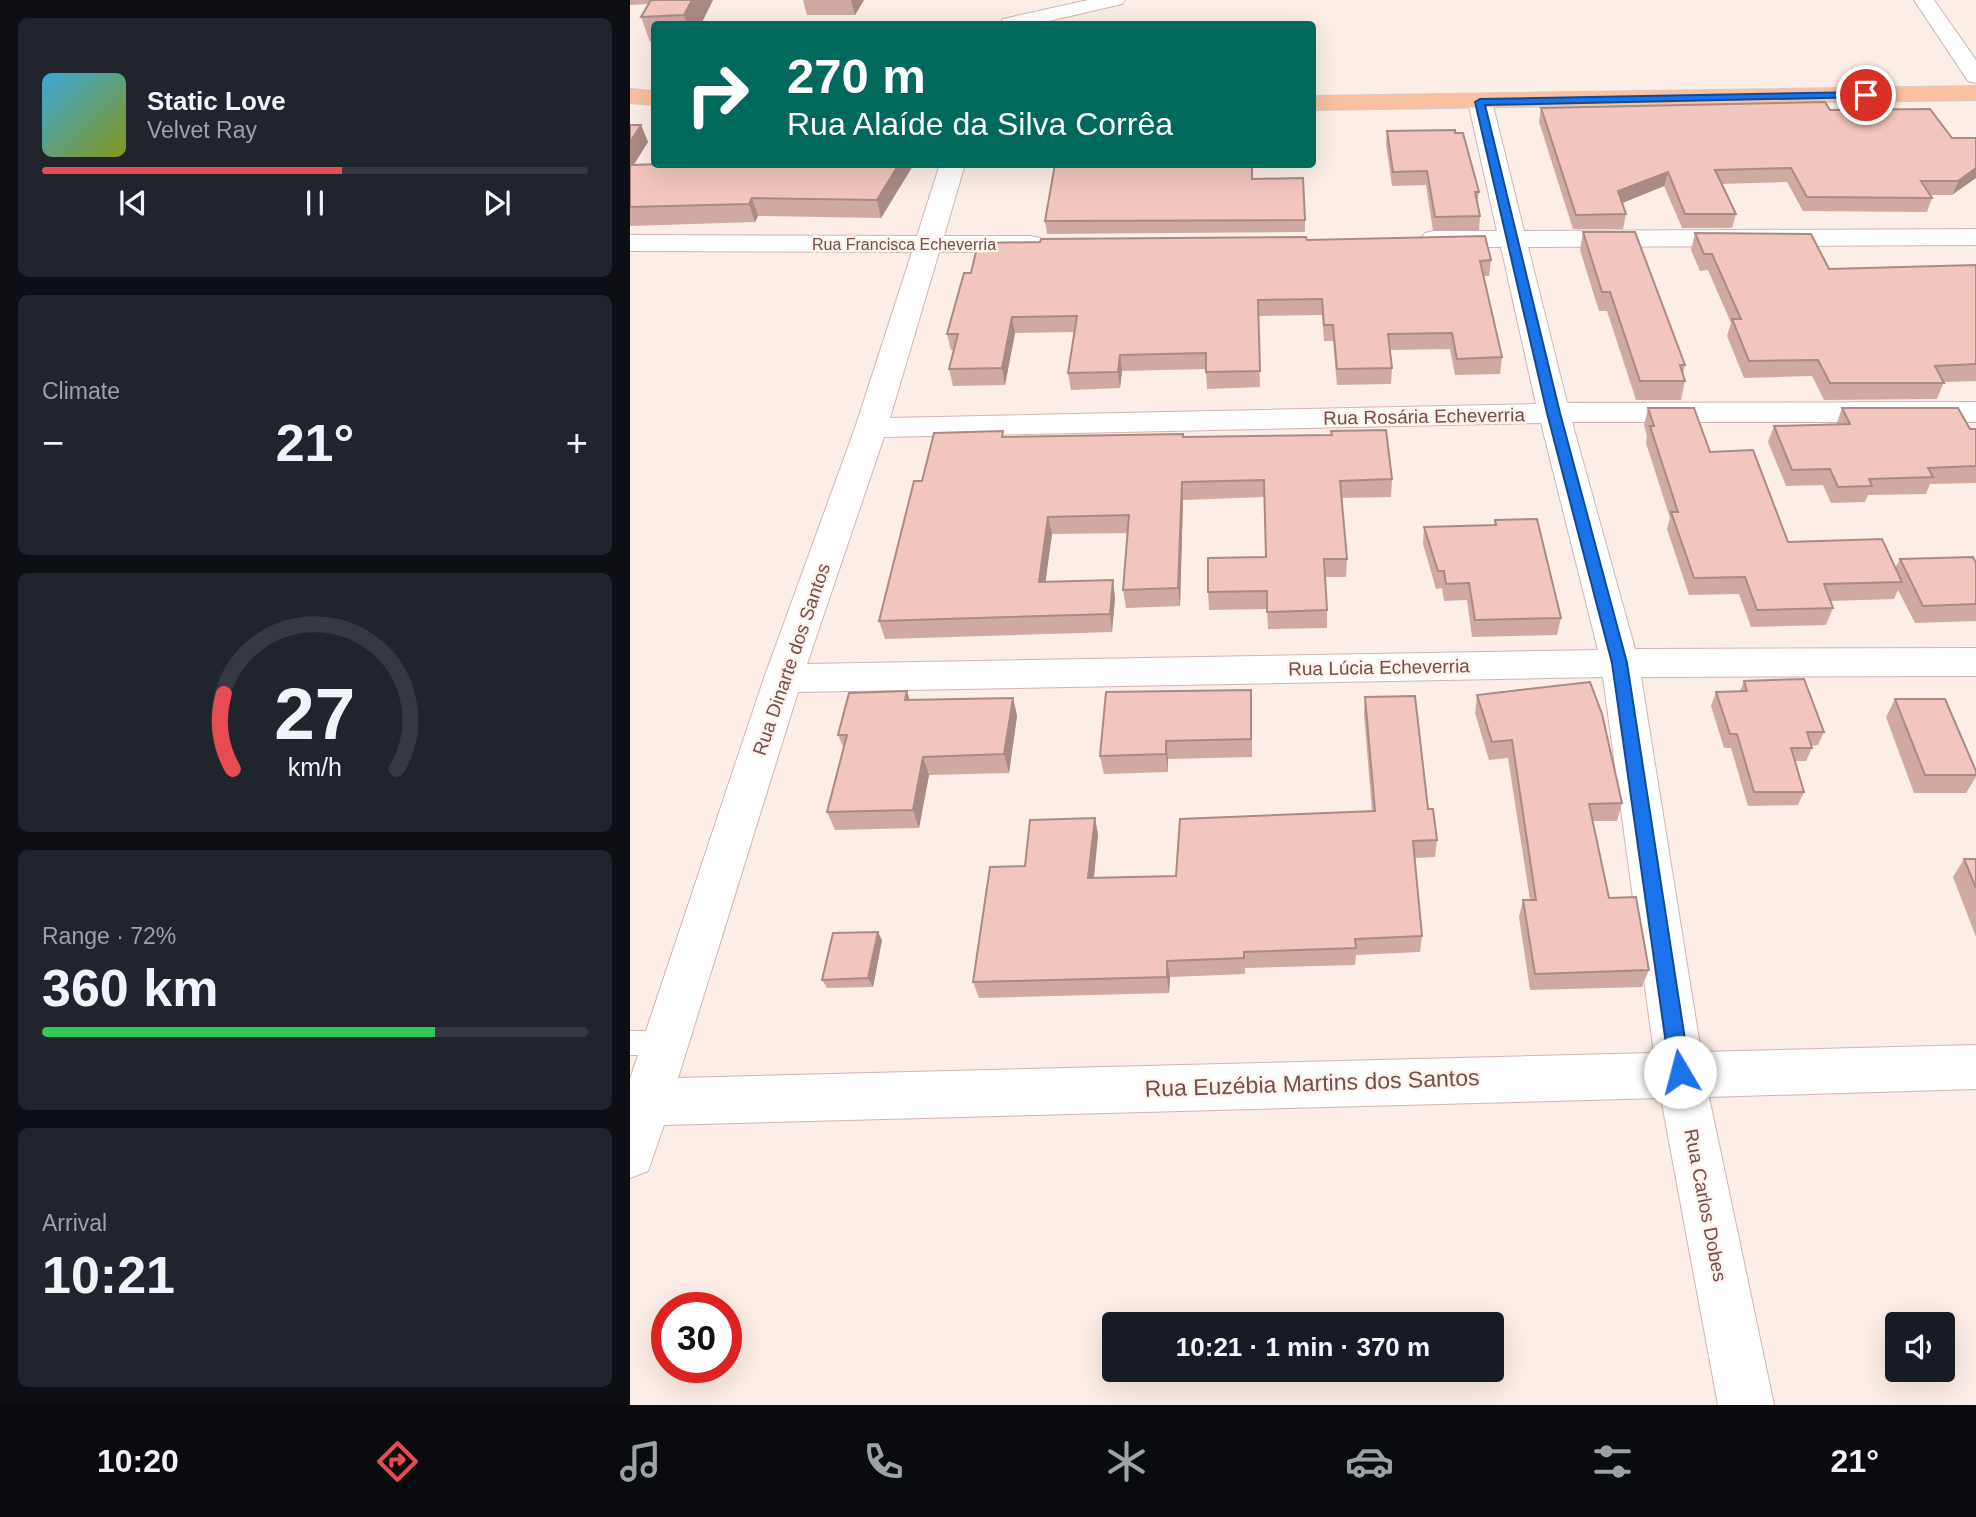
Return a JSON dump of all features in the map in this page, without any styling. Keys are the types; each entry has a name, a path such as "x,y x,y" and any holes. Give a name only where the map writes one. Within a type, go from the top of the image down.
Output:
{"main road":[{"path":"1316,103 1976,93"},
{"path":"630,96 651,98"}],"street":[{"path":"1013,21 1027,0"},
{"path":"1024,21 1115,0"},
{"path":"1924,0 1976,76"},
{"name":"Rua Carlos Dobes","path":"1480,102 1554,413 1619,663 1680,1072 1746,1405"},
{"name":"Rua Dinarte dos Santos","path":"630,1154 648,1043 783,678 871,428 952,168"},
{"path":"1403,239 1976,237"},
{"name":"Rua Francisca Echeverria","path":"630,243 1055,243"},
{"name":"Rua Rosária Echeverria","path":"871,428 1554,413 1976,412"},
{"name":"Rua Lúcia Echeverria","path":"783,678 1619,663 1976,662"},
{"name":"Rua Euzébia Martins dos Santos","path":"639,1102 1680,1072 1976,1067"}],"building":[{"path":"651,0 692,0 684,15 641,17"},
{"path":"1825,102 1830,110 1930,109 1952,138 1976,138 1976,168 1958,181 1921,181 1932,198 1807,197 1791,168 1715,170 1736,214 1685,214 1668,172 1618,191 1626,214 1576,215 1541,108"},
{"path":"630,125 641,125 630,142"},
{"path":"1455,130 1455,133 1463,133 1479,192 1475,192 1480,216 1435,217 1427,171 1393,172 1387,131"},
{"path":"651,164 651,168 897,168 877,200 752,198 749,204 630,207 630,165"},
{"path":"1054,168 1252,168 1252,179 1303,178 1305,220 1045,221"},
{"path":"1583,232 1635,232 1685,365 1680,365 1685,381 1640,381 1610,292 1602,292"},
{"path":"1695,233 1811,234 1829,269 1976,265 1976,364 1935,366 1944,383 1830,383 1818,360 1749,361 1732,319 1741,319 1712,254 1704,254"},
{"path":"1485,236 1491,260 1480,261 1502,357 1457,359 1452,333 1388,334 1392,368 1337,369 1333,325 1324,325 1322,299 1258,300 1260,371 1206,372 1206,353 1120,355 1118,372 1068,373 1077,316 1012,317 1002,368 949,369 958,334 947,334 964,273 971,273 978,243 1040,242 1041,239 1306,237 1307,240"},
{"path":"1648,408 1694,408 1710,452 1753,450 1788,542 1882,539 1902,582 1824,584 1833,608 1757,610 1745,577 1694,578 1671,512 1678,512 1650,426 1654,426"},
{"path":"1842,408 1958,408 1970,429 1976,429 1976,466 1928,468 1933,477 1869,479 1872,486 1838,487 1830,469 1792,470 1774,426 1850,424"},
{"path":"1386,430 1392,479 1340,481 1347,559 1324,559 1327,610 1267,612 1267,591 1208,592 1208,558 1266,557 1264,480 1182,482 1178,588 1123,590 1129,515 1048,517 1039,582 1113,580 1110,614 879,621 914,481 922,481 934,433 1003,431 1002,437 1183,434 1183,437 1332,435 1331,431"},
{"path":"1537,519 1561,618 1475,620 1469,583 1446,584 1444,571 1438,571 1424,527 1496,525 1495,520"},
{"path":"1973,557 1976,563 1976,604 1923,606 1900,559"},
{"path":"1804,679 1824,732 1807,732 1812,748 1791,748 1804,792 1754,792 1737,734 1730,734 1716,692 1747,691 1744,681"},
{"path":"1590,682 1602,714 1622,803 1589,804 1609,898 1636,897 1649,970 1535,974 1523,900 1536,900 1512,740 1492,742 1477,695"},
{"path":"1251,690 1251,739 1166,741 1166,754 1100,756 1106,692"},
{"path":"907,691 905,700 1013,698 1004,754 923,757 913,810 827,812 847,735 838,735 849,693"},
{"path":"1415,696 1428,809 1433,809 1437,840 1413,841 1422,936 1355,939 1356,948 1244,952 1244,958 1167,961 1167,977 973,982 990,867 1025,866 1030,820 1095,818 1088,878 1176,876 1180,819 1375,811 1365,697"},
{"path":"1895,699 1945,699 1976,775 1925,775"},
{"path":"1964,859 1976,859 1976,888"},
{"path":"878,932 868,978 822,980 833,933"}],"route":[{"path":"1680,1072 1619,663 1554,413 1480,102 1866,95"}]}
